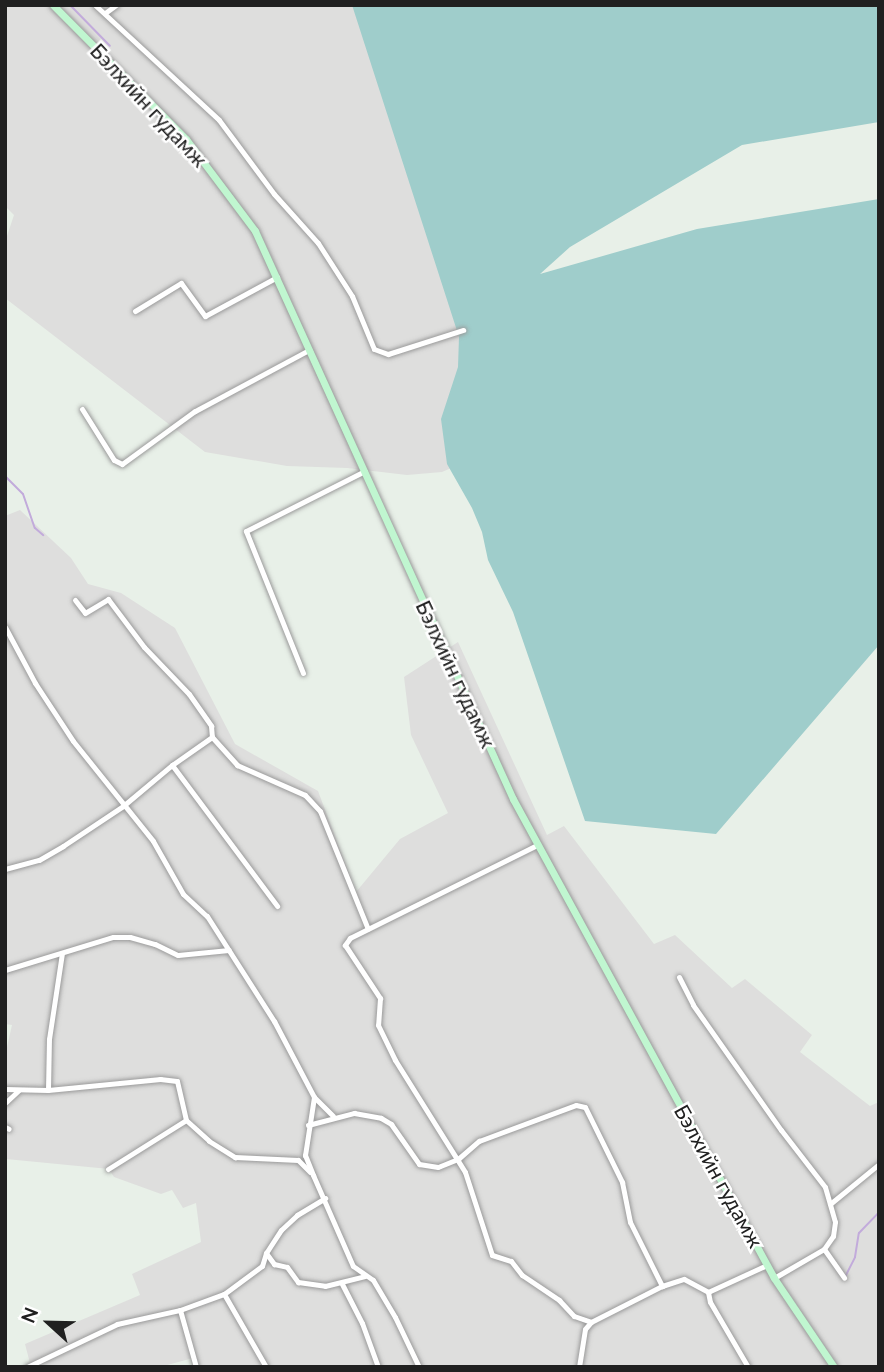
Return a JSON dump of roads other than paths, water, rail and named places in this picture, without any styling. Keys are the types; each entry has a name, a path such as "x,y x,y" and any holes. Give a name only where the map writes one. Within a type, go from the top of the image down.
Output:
{"main road":[{"name":"Бэлхийн гудамж","path":"53,5 186,139 255,231 492,754 537,845 774,1278 834,1367"}],"street":[{"path":"95,5 216,116 274,194 318,243 352,296 374,349 388,354 463,330"},
{"path":"105,13 116,5"},
{"path":"135,311 181,283 205,316 277,277"},
{"path":"82,409 114,460 122,464 195,411 309,350"},
{"path":"303,673 246,531 365,471"},
{"path":"75,600 85,613 108,599 145,647 189,694 211,726 212,737 237,765 304,795 320,811 368,929"},
{"path":"5,627 35,683 73,741 153,841 183,894 207,916 274,1021 314,1097 333,1116"},
{"path":"5,869 39,860 123,806 172,765 212,737"},
{"path":"172,765 277,906"},
{"path":"537,845 350,938 346,951 380,998 378,1026 395,1060 458,1159 474,1192 492,1255 511,1261 522,1276 559,1300 574,1316 591,1322"},
{"path":"5,970 113,937 130,937 155,944 178,955 229,950"},
{"path":"48,1090 49,1039 62,953"},
{"path":"679,977 693,1005 781,1130 825,1187 835,1222 833,1236 824,1249 774,1278"},
{"path":"5,1080 7,1089 19,1090 48,1090 160,1079 177,1081 186,1119 209,1142 235,1157 298,1160 313,1175"},
{"path":"5,1103 19,1090"},
{"path":"314,1097 305,1155 353,1266 373,1280 396,1317 419,1367"},
{"path":"308,1125 333,1116 354,1113 387,1120 416,1162 423,1166 438,1167 458,1159 479,1141 576,1105 585,1107 622,1182 630,1222 662,1286"},
{"path":"108,1169 186,1119"},
{"path":"830,1204 879,1164"},
{"path":"27,1367 117,1324 180,1310 224,1294 262,1266 266,1253 281,1230 297,1215 325,1199"},
{"path":"824,1249 844,1278"},
{"path":"266,1253 274,1265 287,1266 298,1282 325,1286 342,1284 365,1276"},
{"path":"708,1292 767,1265"},
{"path":"579,1367 584,1329 591,1322 662,1286 684,1279 708,1292"},
{"path":"342,1284 362,1323 378,1367"},
{"path":"708,1292 710,1302 748,1367"},
{"path":"224,1294 266,1367"},
{"path":"180,1310 196,1367"}],"waterway":[{"path":"70,5 110,46"},
{"path":"5,476 23,494 35,528 43,535"},
{"path":"845,1277 855,1257 859,1233 879,1212"}]}
